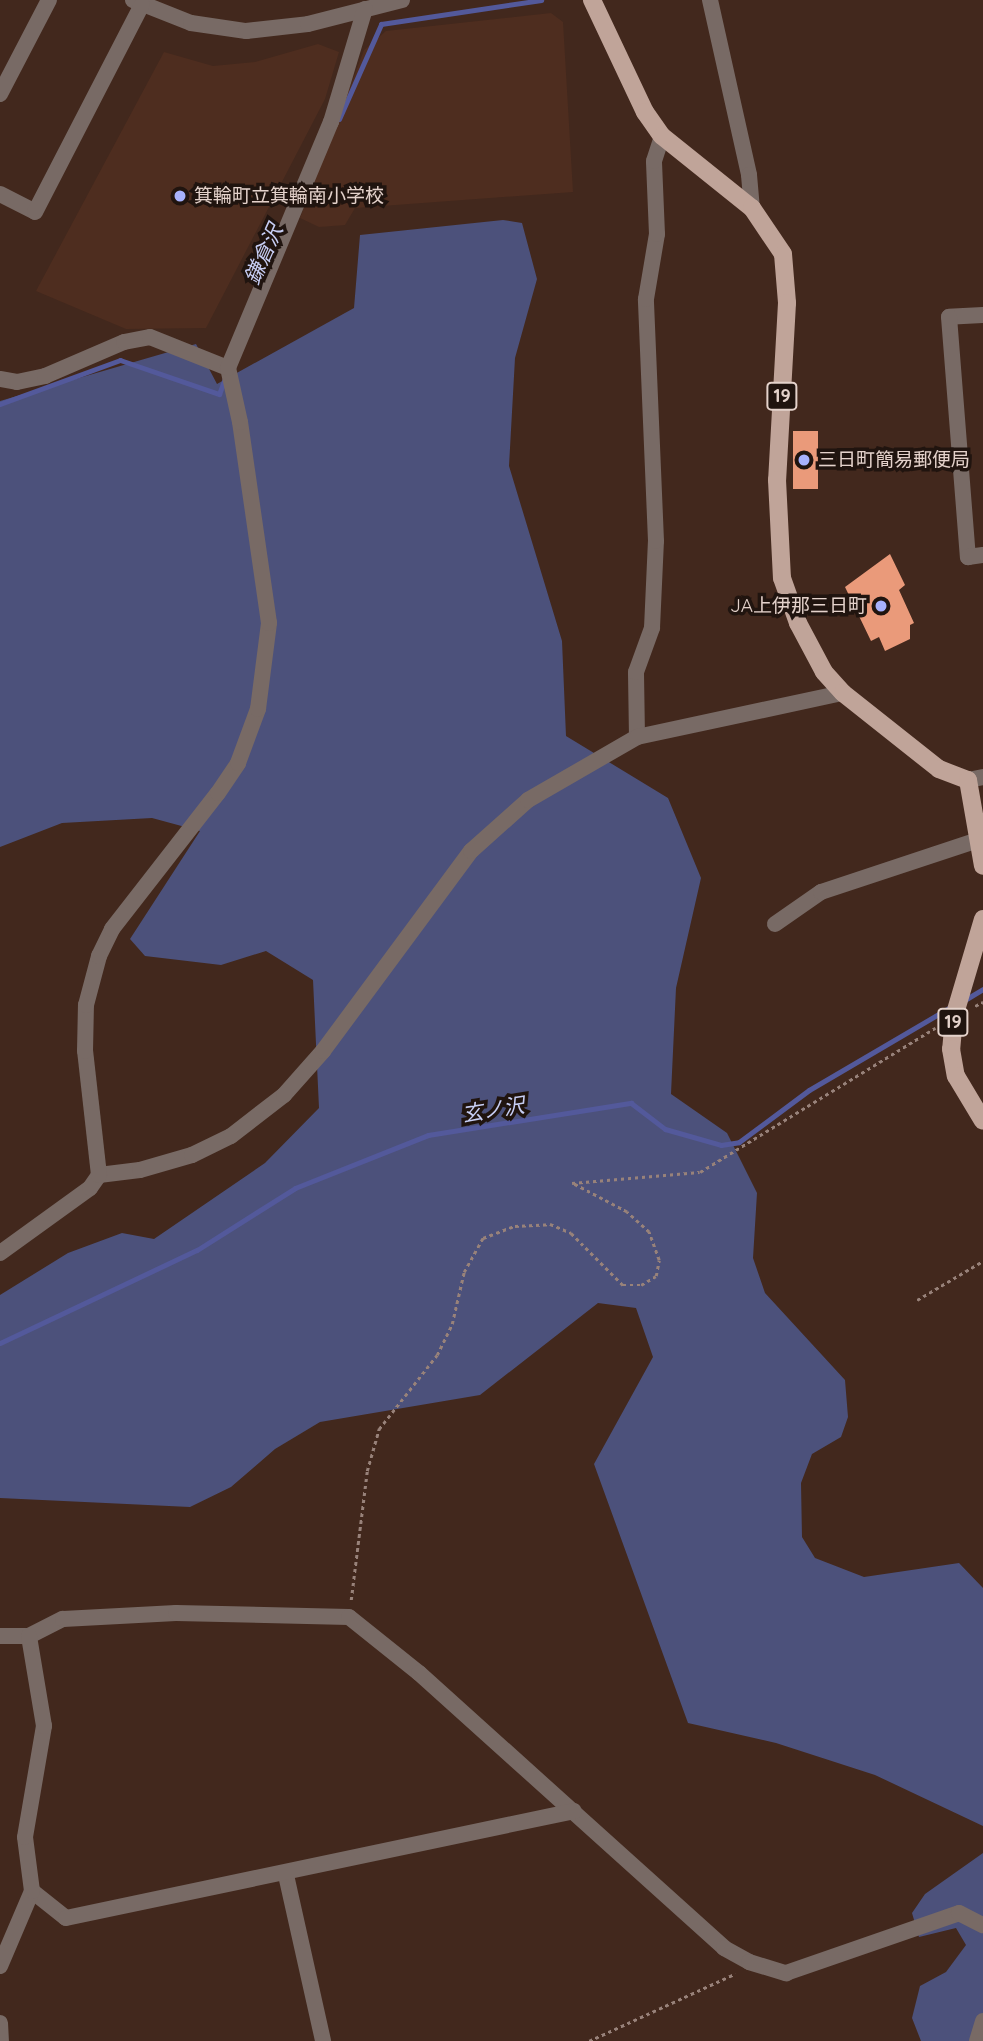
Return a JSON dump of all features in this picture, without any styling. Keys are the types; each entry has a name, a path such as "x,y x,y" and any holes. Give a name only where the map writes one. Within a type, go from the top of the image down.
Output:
{"main road":[{"name":"19","path":"592,0 634,90 662,136 752,208 783,254 787,276 777,480 782,578 798,623 824,672 843,693 939,769 975,779 978,840 983,866"},
{"name":"19","path":"983,919 954,1017 952,1063 983,1121"}],"street":[{"path":"0,94 49,0"},
{"path":"0,194 34,212 138,3 191,23 246,31 308,24 402,0"},
{"path":"710,0 749,175 752,208"},
{"path":"0,1253 90,1188 99,1175 85,1051 86,1005 99,956 112,929 237,763 265,680 269,623 228,368 331,122 365,9"},
{"path":"637,737 636,672 653,615 656,541 646,299 657,234 654,162 662,136"},
{"path":"983,314 949,317 968,556 983,555"},
{"path":"0,379 17,382 45,376 124,342 150,337 228,368"},
{"path":"99,1175 140,1170 192,1155 231,1136 284,1095 323,1051 471,851 528,800 637,737 843,693"},
{"path":"775,924 821,892 978,840"},
{"path":"0,1636 29,1636 63,1619 176,1613 349,1617 419,1673 724,1948 749,1962 786,1973 959,1913 983,1925"},
{"path":"0,1966 32,1891 25,1837 44,1726 29,1636"},
{"path":"32,1891 66,1918 286,1875 574,1811"},
{"path":"286,1875 323,2041"},
{"path":"977,2041 983,2021"},
{"path":"0,2022 1,2041"}],"path":[{"path":"349,1617 367,1471 379,1429 437,1355 452,1324 464,1272 483,1237 515,1226 550,1224 571,1233 623,1285 641,1285 656,1276 659,1260 649,1233 627,1212 572,1183 700,1172 954,1017"},
{"path":"917,1300 983,1261"},
{"path":"589,2041 727,1982 749,1962"}],"shaded area":[{"name":"箕輪町立箕輪南小学校","path":"551,13 563,22 573,192 355,208 345,225 319,227 300,218 364,50 386,31"},
{"name":"箕輪町立箕輪南小学校","path":"318,44 339,52 325,99 206,328 126,329 36,291 164,52 213,66 255,62"},
{"path":"503,220 522,223 537,279 515,358 509,466 562,641 566,736 668,798 701,878 676,988 671,1094 727,1133 757,1193 753,1258 765,1293 845,1380 848,1417 841,1437 812,1454 801,1483 802,1537 815,1558 864,1577 959,1563 983,1588 983,1826 875,1775 776,1743 688,1723 594,1464 653,1357 636,1308 598,1303 480,1395 320,1422 275,1449 231,1487 190,1507 0,1498 0,1295 68,1253 122,1233 154,1239 265,1163 319,1108 313,980 266,951 221,965 145,956 130,939 200,831 152,818 62,823 0,847 0,401 196,344 217,384 354,308 360,235"},
{"path":"983,1853 983,2041 921,2041 912,2018 920,1986 946,1972 966,1945 956,1928 919,1937 912,1913 925,1894"}],"building":[{"name":"三日町簡易郵便局","path":"793,431 818,431 818,489 793,489"},
{"name":"JA上伊那三日町","path":"890,554 905,585 899,590 914,623 910,625 910,639 885,651 879,637 871,641 845,587"}],"waterway":[{"name":"鎌倉沢","path":"339,119 381,24 541,0"},
{"name":"鎌倉沢","path":"0,404 120,360 219,394 225,378"},
{"name":"玄ノ沢","path":"963,1001 983,989"},
{"name":"玄ノ沢","path":"0,1343 197,1250 295,1188 428,1135 631,1103 665,1129 721,1145 739,1142 809,1090 954,1005"}],"place":[{"name":"箕輪町立箕輪南小学校","path":"180,196"},
{"name":"三日町簡易郵便局","path":"804,460"},
{"name":"JA上伊那三日町","path":"881,606"}]}
